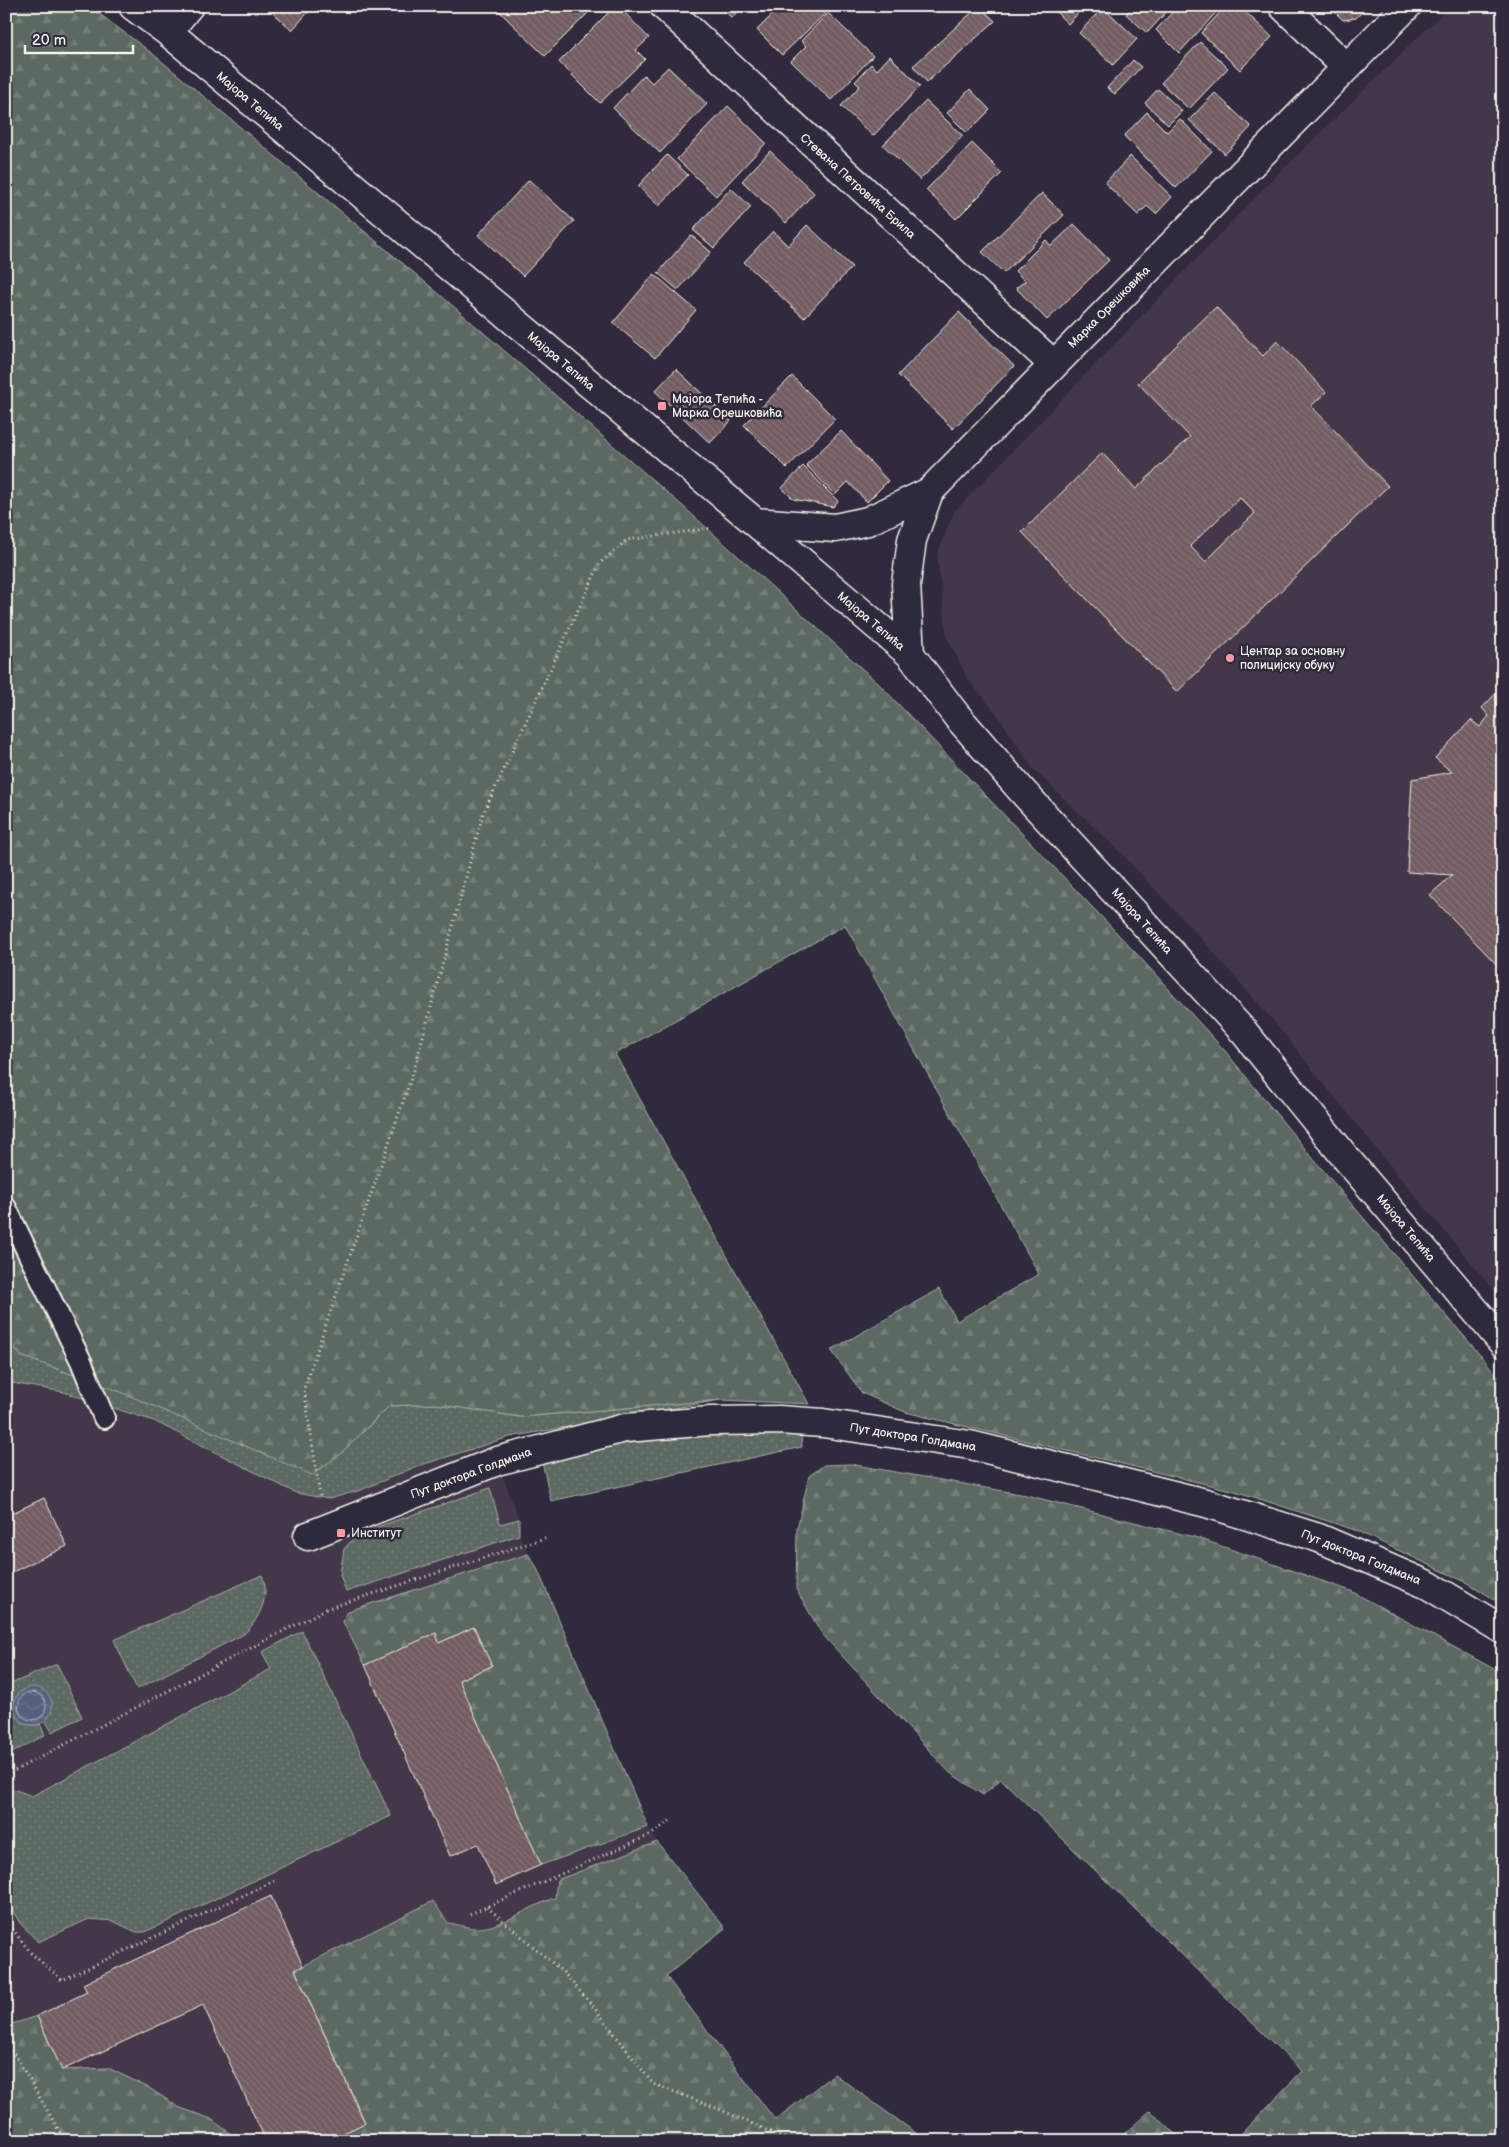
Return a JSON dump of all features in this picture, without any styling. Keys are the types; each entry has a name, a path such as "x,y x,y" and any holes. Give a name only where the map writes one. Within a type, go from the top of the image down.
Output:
{"street":[{"name":"Мајора Тепића","path":"133,6 168,32 755,522 910,654 956,715 1023,792 1244,1032 1346,1158 1503,1343"},
{"path":"168,32 189,6"},
{"name":"Стевана Петровића Брила","path":"664,6 1053,364"},
{"path":"1283,6 1346,67"},
{"name":"Марка Орешковића","path":"910,654 906,584 912,540 929,492 1407,6"},
{"path":"755,522 835,528 868,521 929,492"},
{"name":"Пут доктора Голдмана","path":"316,1532 497,1461 625,1428 710,1421 779,1420 823,1423 970,1445 1215,1506 1320,1538 1428,1585 1503,1630"}],"lane":[{"path":"6,1208 81,1361 104,1418"}],"path":[{"path":"316,1532 304,1388 414,1070 483,814 600,563 627,540 755,522"},
{"path":"6,1775 326,1609 548,1537"},
{"path":"470,1914 652,1834 671,1820"},
{"path":"6,1920 31,1953 62,1980 274,1881"},
{"path":"487,1907 563,1972 597,2011 653,2084 714,2107 791,2141"},
{"path":"6,2048 15,2056 65,2141"}],"shaded area":[{"name":"Центар за основну полицијску обуку","path":"1450,6 1503,6 1503,1301 1270,1017 1199,936 1122,854 1033,769 997,714 967,678 947,637 937,555 954,512 1268,184"},
{"path":"6,1382 64,1392 154,1421 296,1493 329,1499 361,1490 415,1467 490,1443 519,1519 519,1535 536,1566 648,1827 657,1842 725,1928 666,1976 494,2141 6,2141"}],"green space":[{"path":"6,6 89,6 153,54 438,293 686,509 880,685 1135,952 1225,1051 1310,1155 1503,1382 1503,1605 1470,1584 1355,1530 1235,1491 905,1412 862,1393 831,1350 939,1289 957,1321 1039,1274 845,925 615,1054 809,1404 720,1400 520,1417 436,1404 389,1406 338,1456 312,1475 121,1392 21,1356 6,1336"},
{"path":"6,1336 21,1356 121,1392 363,1432 389,1406 436,1404 520,1417 720,1400 510,1437 415,1467 361,1490 329,1499 296,1493 154,1421 64,1392 6,1382"},
{"path":"702,1435 801,1435 802,1447 551,1501 542,1462 603,1446"},
{"path":"850,1464 1026,1495 1198,1538 1351,1591 1494,1669 1503,1676 1503,2141 1234,2141 1302,2071 1001,1779 983,1795 949,1772 822,1634 796,1589 797,1529 809,1476 824,1465"},
{"path":"490,1488 500,1524 519,1519 519,1535 346,1592 340,1575 344,1549 357,1534"},
{"path":"528,1554 536,1566 648,1827 541,1865 459,1680 491,1666 474,1627 439,1643 436,1634 365,1665 343,1622 345,1615 351,1610"},
{"path":"262,1575 265,1591 262,1607 254,1622 244,1634 137,1689 114,1640"},
{"path":"302,1631 391,1816 145,1932 136,1932 113,1921 89,1919 38,1942 20,1923 6,1900 6,1792 13,1789 32,1796 271,1669 262,1652"},
{"path":"57,1664 82,1717 52,1732 45,1720 51,1707 49,1698 38,1688 15,1700 14,1706 20,1720 29,1725 40,1724 45,1735 6,1756 6,1686"},
{"path":"657,1842 725,1928 666,1976 775,2120 834,2074 927,2141 327,2141 365,2122 295,1970 433,1901 448,1923 475,1928 499,1923 555,1898 557,1880"},
{"path":"37,2016 62,2070 108,2068 149,2088 178,2107 211,2119 231,2134 252,2141 6,2141 6,2026"},
{"path":"1150,2111 1183,2141 1116,2141"}],"water":[{"path":"33,1687 40,1688 46,1693 51,1699 51,1713 46,1719 40,1724 33,1725 26,1724 20,1719 15,1713 14,1706 15,1699 20,1693 26,1688"}],"building":[{"path":"266,6 314,6 292,30"},
{"path":"502,6 595,6 545,56 498,10"},
{"path":"615,6 618,6 649,38 636,50 645,59 600,103 559,62"},
{"path":"719,6 743,6 732,18"},
{"path":"781,6 832,7 782,55 757,30"},
{"path":"979,6 995,21 927,82 913,66"},
{"path":"1050,6 1085,6 1068,24"},
{"path":"1133,6 1172,6 1147,33 1126,14"},
{"path":"1178,6 1222,6 1179,53 1156,30"},
{"path":"1226,6 1239,6 1272,37 1240,70 1201,33"},
{"path":"1329,6 1368,6 1356,18 1343,20"},
{"path":"1103,7 1137,39 1113,65 1079,33"},
{"path":"828,13 873,56 831,100 791,61 806,46 801,41"},
{"path":"1200,42 1228,68 1189,109 1161,83"},
{"path":"890,56 920,86 873,136 841,106 860,86 855,82 871,64 877,70"},
{"path":"1133,60 1141,67 1115,94 1107,88"},
{"path":"668,67 707,104 660,153 613,108 644,75 652,83"},
{"path":"970,89 990,110 967,133 947,113"},
{"path":"1158,89 1182,111 1168,125 1145,103"},
{"path":"1215,93 1251,127 1225,154 1189,120"},
{"path":"926,101 963,136 920,180 883,145"},
{"path":"728,106 766,143 716,196 677,159"},
{"path":"1147,112 1167,132 1180,119 1212,151 1176,188 1124,136"},
{"path":"972,143 1002,173 956,219 926,190"},
{"path":"770,151 814,193 786,223 742,181"},
{"path":"667,155 688,175 659,206 638,186"},
{"path":"1130,156 1172,197 1156,214 1147,206 1138,215 1105,183"},
{"path":"529,180 574,221 523,276 478,235"},
{"path":"731,188 751,207 714,248 693,230"},
{"path":"1042,193 1064,215 1004,273 982,252"},
{"path":"1074,224 1109,260 1047,320 1016,288 1025,281 1015,271 1046,240 1051,246"},
{"path":"807,225 852,267 804,318 744,262 773,231 788,246"},
{"path":"691,235 711,252 678,290 658,273"},
{"path":"654,274 696,310 655,358 613,323"},
{"path":"1216,307 1263,356 1277,341 1326,392 1311,406 1388,486 1177,692 1022,532 1102,453 1136,489 1190,437 1138,383","holes":["1240,498 1255,513 1205,562 1190,546"]},
{"path":"959,312 1014,366 953,429 898,375"},
{"path":"676,369 731,421 710,443 655,391"},
{"path":"792,376 835,419 787,468 744,425"},
{"path":"841,431 888,481 867,502 848,482 835,495 806,465"},
{"path":"803,466 838,501 833,507 793,499 782,488"},
{"path":"1503,686 1503,813 1498,833 1503,838 1503,967 1501,969 1430,895 1452,875 1407,872 1412,779 1452,772 1435,758 1471,720 1480,727 1489,716 1482,708"},
{"path":"44,1498 67,1546 6,1575 6,1516"},
{"path":"474,1627 492,1666 459,1680 541,1865 496,1885 478,1844 450,1856 365,1665 436,1633 439,1643"},
{"path":"271,1896 303,1966 295,1970 365,2123 327,2141 285,2141 284,2139 266,2141 203,2005 62,2070 37,2016 87,1992 83,1984"}],"place":[{"name":"Мајора Тепића - Марка Орешковића","path":"662,406"},
{"name":"Центар за основну полицијску обуку","path":"1230,658"},
{"name":"Институт","path":"341,1533"}]}
